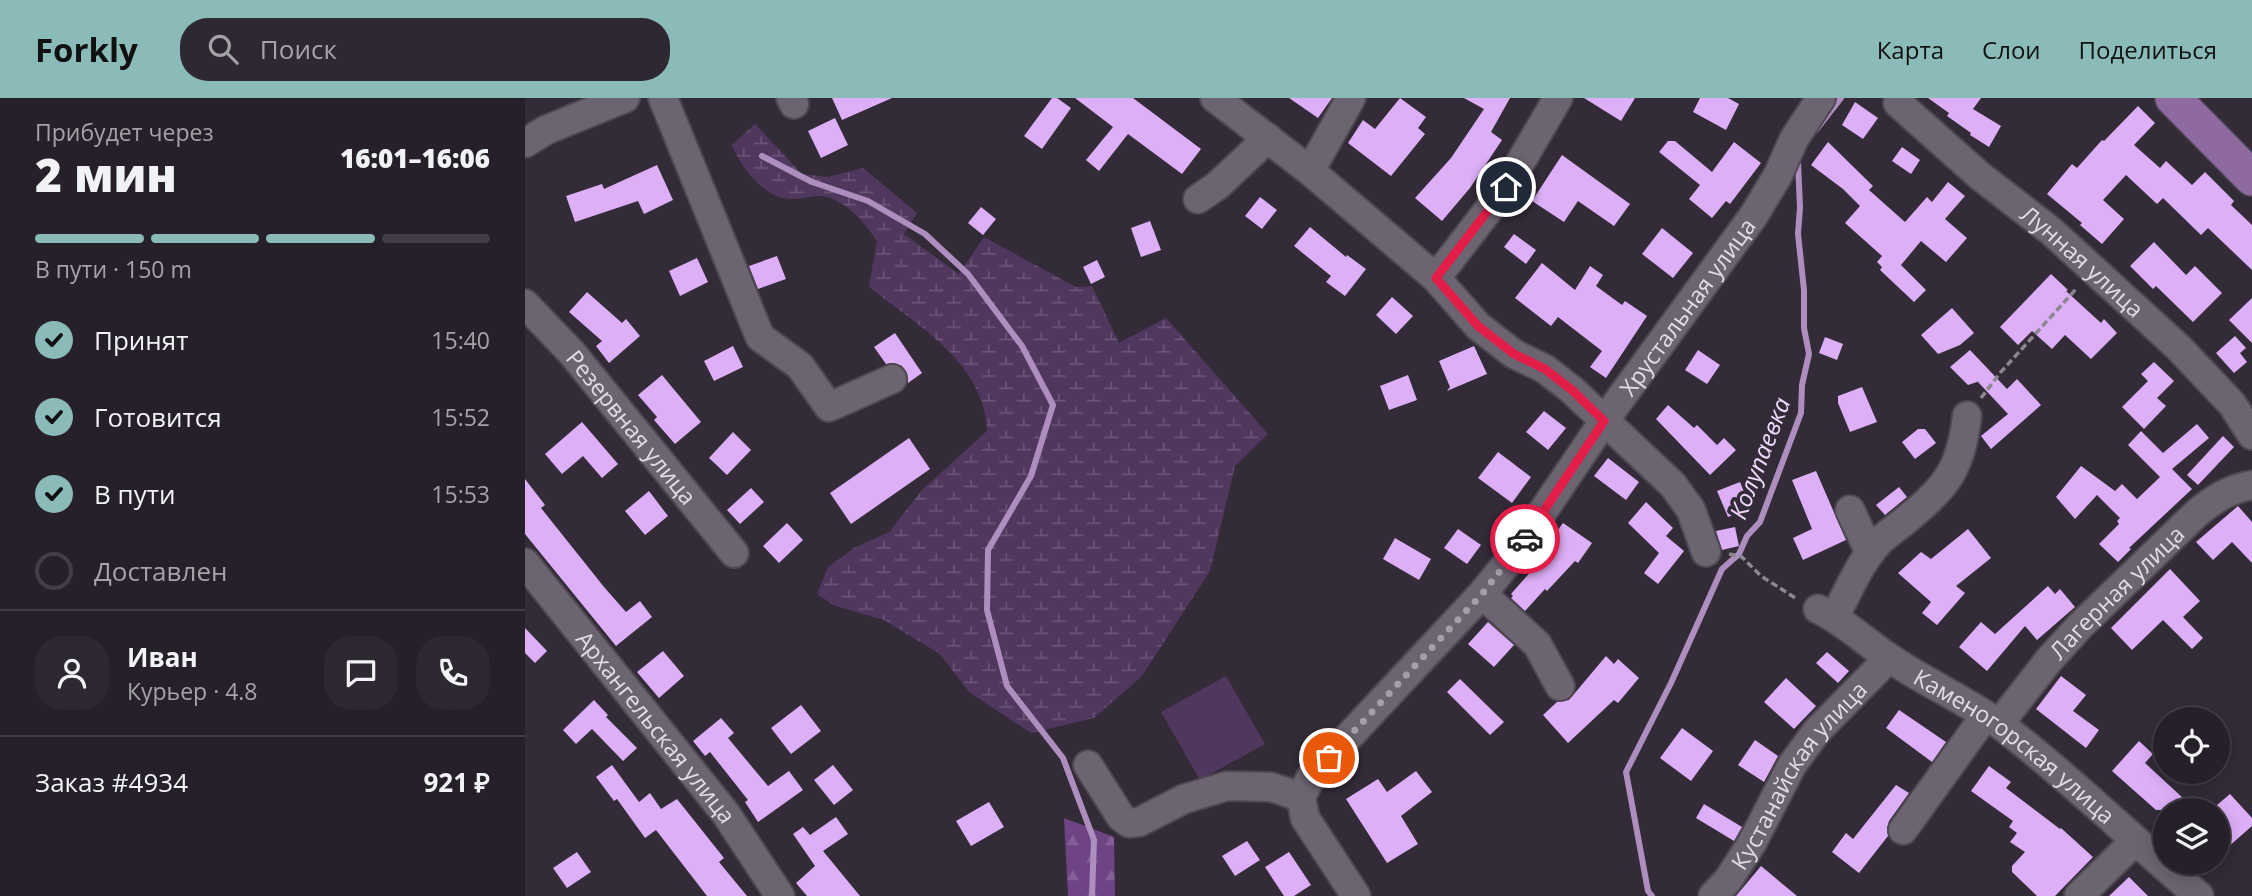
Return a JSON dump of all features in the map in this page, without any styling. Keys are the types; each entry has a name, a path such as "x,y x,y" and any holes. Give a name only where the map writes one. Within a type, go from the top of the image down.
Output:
{"main road":[{"path":"2173,98 2252,178"}],"street":[{"path":"525,143 546,130 625,98"},
{"path":"663,98 760,337 800,366 829,407 891,379"},
{"path":"1215,98 1310,171 1436,278 1478,326 1514,354 1545,369 1572,390 1672,485 1718,553"},
{"path":"1310,171 1351,98"},
{"path":"1436,278 1506,187 1558,98"},
{"name":"Хрустальная улица","path":"1301,797 1311,778 1482,594 1512,557 1604,421 1754,215 1779,175 1794,139 1821,98"},
{"name":"Лунная улица","path":"1898,103 1980,176 2051,231 2178,347 2232,404 2252,435"},
{"path":"1198,199 1218,185 1268,138"},
{"name":"Резервная улица","path":"525,304 572,353 734,553"},
{"path":"1826,613 1879,542 1937,493 1950,477 1964,444 1967,416"},
{"name":"Лагерная улица","path":"1903,830 1992,720 2080,626 2196,513 2235,488 2252,485"},
{"path":"1850,509 1870,553"},
{"name":"Архангельская улица","path":"525,563 726,814 780,896"},
{"path":"1482,594 1537,644 1560,686"},
{"name":"Каменогорская улица","path":"1826,613 1889,658 1992,720 2064,775 2199,896"},
{"name":"Кустанайская улица","path":"1713,896 1728,880 1752,844 1792,765 1817,731 1889,658"},
{"path":"1088,765 1121,817 1129,823 1139,822 1184,799 1227,786 1271,787 1301,797 1305,818 1356,896"},
{"path":"2079,896 2135,841"}],"path":[{"path":"1967,416 2000,373 2092,271"},
{"path":"1718,553 1742,557 1761,576 1783,592 1826,613"}],"green space":[{"path":"755,124 802,174 828,177 863,168 917,213 904,234 959,274 984,237 1076,287 1092,286 1119,343 1166,318 1268,434 1235,466 1210,571 1142,676 1094,718 1031,733 969,692 940,654 884,620 835,606 817,594 828,567 854,548 889,532 922,490 987,431 983,407 974,385 961,366 927,331 869,287 877,241 857,216 838,201 825,197 793,199 773,194 755,181 741,163 732,145"},
{"path":"1226,676 1265,744 1200,780 1161,712"},
{"path":"1064,818 1114,837 1115,896 1068,896"}],"building":[{"path":"832,98 892,98 842,120"},
{"path":"1052,98 1057,98 1071,108 1042,149 1024,136"},
{"path":"1075,98 1133,98 1201,149 1182,174 1128,134 1099,171 1086,160 1113,127"},
{"path":"1289,98 1332,98 1318,118"},
{"path":"1400,98 1426,117 1418,128 1425,134 1391,176 1348,143 1363,120 1375,129"},
{"path":"1464,98 1510,98 1491,132 1502,140 1470,188 1442,221 1415,198 1451,158 1484,109"},
{"path":"1584,98 1635,98 1621,121"},
{"path":"1700,98 1728,98 1739,104 1726,130 1693,112"},
{"path":"1928,98 1981,98 1973,109 2001,126 1989,147 1970,135 1971,133 1947,116 1949,113"},
{"path":"1855,102 1878,118 1863,139 1842,125"},
{"path":"2138,106 2155,123 2134,145 2160,168 2166,161 2192,185 2205,172 2234,201 2231,205 2252,225 2252,270 2208,228 2201,235 2163,198 2157,204 2126,175 2103,200 2124,219 2102,244 2047,194 2072,164 2077,168"},
{"path":"835,118 848,145 821,158 808,131"},
{"path":"1668,141 1675,141 1712,172 1734,142 1761,163 1730,204 1726,201 1712,218 1689,199 1700,185 1659,152"},
{"path":"1828,142 1873,186 1869,190 1905,222 1927,197 1932,202 1948,182 1965,196 1945,219 1967,238 1946,262 1921,241 1901,265 1926,290 1914,302 1880,270 1882,267 1877,262 1882,256 1845,223 1860,206 1843,189 1811,165"},
{"path":"1902,147 1920,160 1911,174 1892,161"},
{"path":"1562,155 1630,204 1614,226 1578,201 1564,222 1532,201"},
{"path":"657,165 673,200 644,214 638,201 575,222 566,196 602,184 604,189"},
{"path":"1260,197 1277,210 1262,229 1245,216"},
{"path":"981,207 996,219 983,235 968,223"},
{"path":"1150,221 1161,250 1141,257 1131,228"},
{"path":"1310,227 1346,257 1347,255 1366,269 1345,296 1326,282 1331,276 1294,246"},
{"path":"1662,228 1693,253 1673,278 1642,254"},
{"path":"1514,234 1536,250 1526,264 1504,247"},
{"path":"2154,242 2186,275 2195,266 2222,293 2193,322 2156,286 2153,289 2130,266"},
{"path":"777,256 786,279 758,289 749,266"},
{"path":"697,258 708,282 680,296 669,271"},
{"path":"1097,260 1105,277 1091,284 1083,267"},
{"path":"1542,263 1575,290 1590,266 1603,275 1596,286 1622,305 1625,301 1647,316 1606,378 1590,367 1602,351 1558,317 1551,326 1515,298"},
{"path":"2051,274 2101,323 2104,319 2117,333 2091,359 2065,335 2052,349 2032,331 2018,345 2000,327"},
{"path":"587,292 622,323 626,319 640,336 609,363 596,346 602,341 569,312"},
{"path":"1392,297 1413,316 1396,334 1376,315"},
{"path":"2252,298 2252,343 2229,320"},
{"path":"1952,308 1974,333 1960,345 1938,354 1921,335"},
{"path":"895,333 922,373 908,383 907,373 902,366 886,364 874,347"},
{"path":"2235,336 2246,348 2240,353 2247,362 2234,373 2216,353"},
{"path":"1825,337 1843,344 1837,360 1819,353"},
{"path":"733,346 743,367 714,381 704,361"},
{"path":"1474,346 1487,374 1447,391 1450,387 1439,361"},
{"path":"1698,350 1720,365 1707,384 1685,370"},
{"path":"1970,350 2007,389 2017,379 2041,405 1991,449 1981,436 2008,414 1978,382 1980,381 1968,385 1950,367"},
{"path":"2154,362 2174,381 2157,398 2166,406 2144,429 2122,407 2148,381 2141,374"},
{"path":"662,375 701,422 675,444 654,420 657,417 638,395"},
{"path":"1408,375 1417,400 1389,410 1380,386"},
{"path":"1862,387 1877,422 1850,432 1838,403 1838,396"},
{"path":"1668,405 1694,428 1697,425 1717,445 1724,438 1736,450 1710,475 1656,419"},
{"path":"1544,411 1566,428 1548,450 1526,432"},
{"path":"582,422 618,464 602,478 583,456 562,474 545,454"},
{"path":"2197,424 2209,438 2172,469 2192,489 2129,548 2131,549 2118,562 2099,544 2119,524 2117,521 2120,518 2097,495 2075,519 2056,497 2081,466 2115,491 2122,484 2137,499 2160,477 2128,445 2141,431 2163,453"},
{"path":"1918,429 1925,429 1936,443 1915,459 1902,442"},
{"path":"733,432 751,450 727,475 709,458"},
{"path":"2223,436 2234,447 2198,485 2187,475"},
{"path":"909,438 930,469 851,524 830,493"},
{"path":"1498,452 1531,477 1512,503 1478,478"},
{"path":"1608,458 1639,482 1626,500 1594,476"},
{"path":"1816,471 1846,540 1803,560 1793,538 1812,529 1792,480"},
{"path":"525,479 545,505 541,508 626,612 640,601 652,617 616,646 525,534"},
{"path":"1740,482 1751,508 1728,517 1717,491"},
{"path":"1899,487 1907,497 1885,515 1876,505"},
{"path":"751,488 764,502 740,524 727,510"},
{"path":"649,491 668,516 645,535 625,511"},
{"path":"1646,502 1673,528 1666,536 1684,551 1658,584 1644,573 1659,553 1628,523"},
{"path":"2238,506 2252,522 2252,563 2232,542 2213,560 2196,542"},
{"path":"787,523 803,540 779,563 763,546"},
{"path":"1563,523 1592,543 1578,563 1575,561 1525,611 1511,598 1511,594 1554,545 1549,542"},
{"path":"1735,527 1739,546 1722,550 1716,531"},
{"path":"1458,529 1481,545 1467,564 1444,548"},
{"path":"1968,529 1991,558 1956,586 1965,593 1937,625 1922,613 1931,602 1898,573 1921,552 1931,559"},
{"path":"1395,538 1431,559 1419,580 1383,559"},
{"path":"2170,569 2200,601 2183,617 2203,638 2192,649 2163,620 2132,650 2111,628"},
{"path":"2048,586 2055,594 2060,589 2075,607 2037,640 2025,626 1987,671 1959,647 1981,622 1995,634"},
{"path":"1488,622 1514,645 1494,667 1468,644"},
{"path":"525,628 547,651 535,663 525,653"},
{"path":"663,651 684,676 659,698 637,672"},
{"path":"1827,652 1849,671 1838,683 1816,663"},
{"path":"1606,656 1614,664 1618,659 1639,678 1618,703 1614,700 1568,743 1543,715 1557,702 1569,700"},
{"path":"2061,676 2086,695 2073,711 2099,730 2086,748 2036,709"},
{"path":"1786,678 1816,706 1794,729 1764,702"},
{"path":"1460,679 1504,722 1490,735 1447,692"},
{"path":"594,700 608,715 606,717 637,748 623,761 592,729 576,744 563,730"},
{"path":"801,705 821,731 791,754 771,728"},
{"path":"1899,710 1946,742 1932,762 1886,728"},
{"path":"721,718 734,733 728,738 768,786 789,771 803,790 758,822 745,802 748,800 710,752 705,756 693,741"},
{"path":"1682,728 1713,751 1691,781 1660,758"},
{"path":"1755,740 1778,756 1764,782 1738,765"},
{"path":"2139,741 2153,754 2145,763 2153,770 2153,784 2168,784 2183,798 2153,798 2153,807 2112,771"},
{"path":"612,765 639,802 650,793 661,809 677,799 724,858 719,862 747,896 707,896 656,830 645,838 617,799 614,801 596,777"},
{"path":"833,765 853,790 834,805 814,780"},
{"path":"1989,766 2011,782 2006,788 2061,828 2093,857 2055,896 2037,896 2012,872 2012,866 2025,852 2010,842 2017,833 2009,827 2013,821 1971,791"},
{"path":"1416,771 1432,792 1401,816 1418,844 1387,863 1346,799 1378,779 1387,792"},
{"path":"1896,785 1909,793 1889,821 1888,836 1859,873 1832,852 1846,833 1853,839"},
{"path":"2230,794 2252,818 2252,826 2230,845 2230,798 2225,798"},
{"path":"989,802 1004,827 971,846 956,821"},
{"path":"1704,804 1742,827 1734,841 1696,818"},
{"path":"836,817 848,834 823,851 860,896 807,896 796,883 815,866 793,834 803,827 810,835"},
{"path":"1247,841 1260,860 1235,876 1222,856"},
{"path":"577,852 591,872 567,888 553,868"},
{"path":"1289,852 1311,885 1294,896 1284,896 1265,867"},
{"path":"1761,866 1797,896 1736,896"},
{"path":"2129,877 2148,896 2109,896"}],"waterway":[{"name":"Колупаевка","path":"1816,130 1841,98"},
{"path":"762,156 812,182 868,201 925,234 968,274 1022,346 1053,405 1031,476 988,550 987,610 1007,686 1063,758 1094,840 1092,896"},
{"name":"Колупаевка","path":"1652,896 1648,891 1626,772 1671,683 1722,569 1739,554 1747,536 1760,522 1801,413 1802,385 1809,354 1804,328 1804,290 1798,234 1798,163"}],"way so far":[{"path":"1329,758 1482,594 1525,539"}],"route":[{"path":"1506,187 1436,278 1478,326 1514,354 1545,369 1604,421 1525,539"}]}
